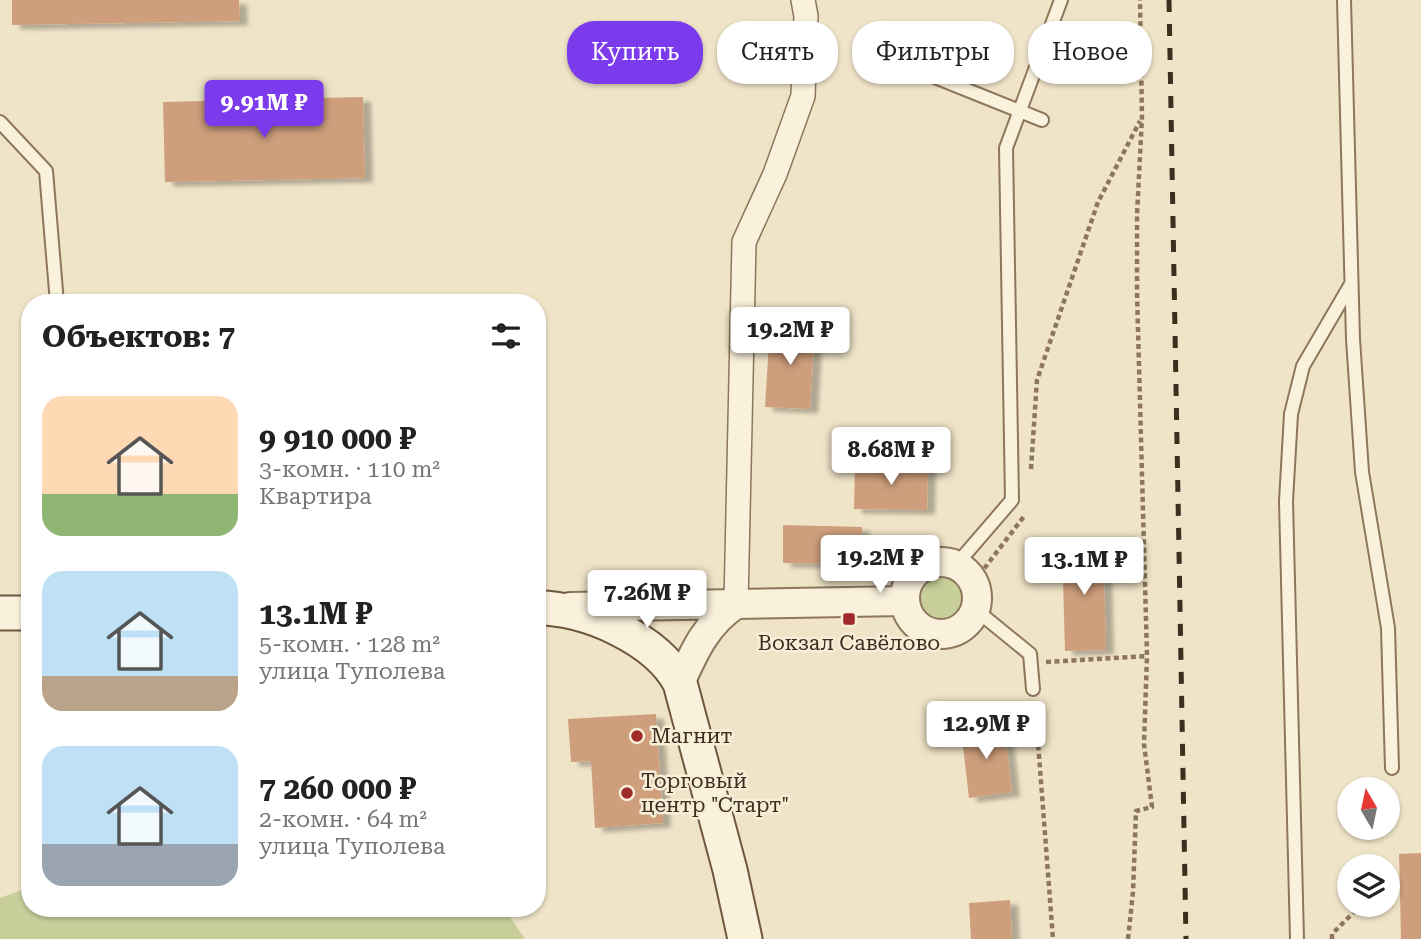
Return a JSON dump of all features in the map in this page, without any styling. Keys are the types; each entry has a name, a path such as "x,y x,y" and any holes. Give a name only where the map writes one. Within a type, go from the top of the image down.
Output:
{"main road":[{"path":"547,608 600,621 639,642 674,671 680,683 730,870 745,939"},
{"path":"0,613 21,613"}],"street":[{"path":"736,604 744,242 775,174 803,96 806,16 803,0"},
{"path":"944,562 965,573 978,600 970,621 949,634 936,635 914,624 904,601 905,588 920,568 931,563 944,562"},
{"path":"547,608 904,601"},
{"path":"680,683 700,641 711,625 723,612 736,604"}],"lane":[{"path":"965,573 1012,500 1006,148 1061,0"},
{"path":"1344,0 1352,284 1362,472 1388,628 1392,768"},
{"path":"952,84 1042,120"},
{"path":"0,122 46,171 56,294"},
{"path":"1297,939 1286,501 1291,414 1303,366 1352,284"},
{"path":"976,610 1030,654 1033,689"}],"path":[{"path":"1128,939 1136,811 1152,807 1144,744 1147,656 1137,293 1137,215 1142,117 1140,0"},
{"path":"1031,472 1037,380 1098,202 1142,117"},
{"path":"965,573 1028,511"},
{"path":"1031,663 1147,656"},
{"path":"1033,689 1053,939"},
{"path":"1332,939 1332,934 1349,917"}],"green space":[{"path":"940,576 956,583 963,599 956,615 940,622 924,615 917,599 924,583"},
{"path":"21,890 21,917 510,917 525,939 0,939 0,898"}],"building":[{"path":"12,0 239,0 240,21 12,25"},
{"path":"363,97 365,178 165,182 163,102"},
{"path":"770,326 815,328 810,409 765,407"},
{"path":"855,464 928,466 927,510 854,509"},
{"path":"783,525 862,527 862,564 783,563"},
{"path":"1103,542 1106,650 1065,651 1062,544"},
{"name":"Торговый центр \"Старт\"","path":"656,714 663,823 595,828 591,761 571,762 568,719"},
{"path":"1004,724 1012,792 969,798 961,729"},
{"path":"1421,853 1421,939 1401,939 1399,854"},
{"path":"1010,900 1012,939 971,939 969,903"}],"railway":[{"path":"1169,0 1186,939"}],"place":[{"name":"Вокзал Савёлово","path":"849,619"},
{"name":"Магнит","path":"637,736"},
{"name":"Торговый центр \"Старт\"","path":"627,793"}]}
